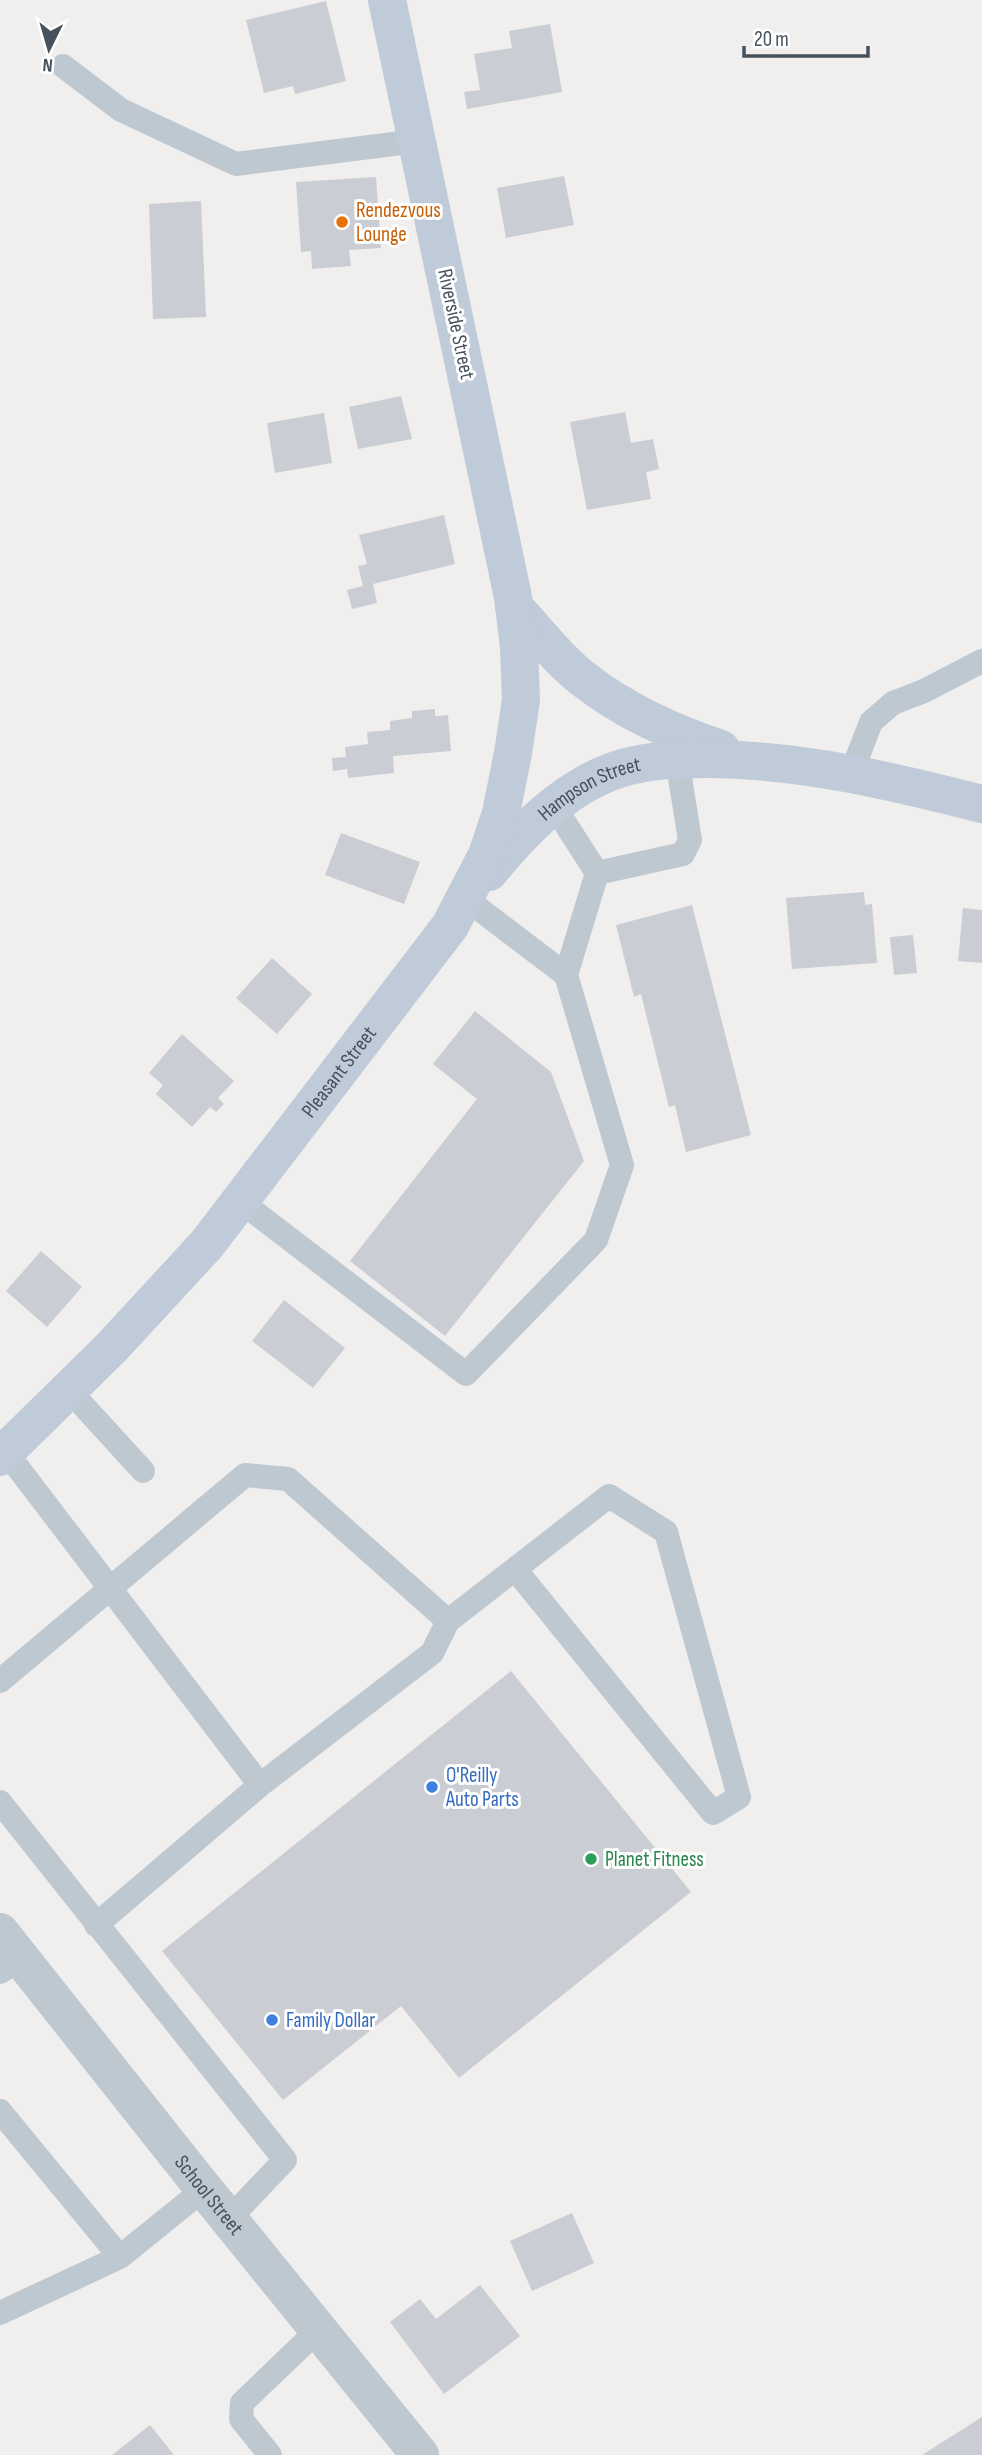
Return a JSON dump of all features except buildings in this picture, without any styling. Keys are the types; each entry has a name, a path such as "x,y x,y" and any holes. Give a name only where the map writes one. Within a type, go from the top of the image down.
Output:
{"main road":[{"name":"Riverside Street","path":"387,0 514,607"},
{"name":"Hampson Street","path":"514,607 585,680 633,711 680,736 753,760"},
{"name":"Pleasant Street","path":"3,1454 69,1390 207,1244 450,926 487,855 501,813 521,700 514,607"},
{"name":"Hampson Street","path":"466,899 520,835 563,798 601,776 634,764 677,759 753,760 851,774 982,804"}],"street":[{"name":"School Street","path":"7,1955 204,2189 420,2455"}],"lane":[{"path":"63,66 121,110 236,164 417,141"},
{"path":"851,774 871,722 893,702 924,691 982,661"},
{"path":"597,873 683,854 690,840 677,759"},
{"path":"240,1201 466,1374 596,1240 621,1165 566,975 597,873 554,806"},
{"path":"466,899 566,975"},
{"path":"69,1390 143,1471"},
{"path":"3,1454 260,1785"},
{"path":"0,1681 245,1475 288,1479 448,1621"},
{"path":"96,1925 260,1785 432,1653 448,1621 514,1569 609,1496 666,1532 739,1797 713,1813 514,1569"},
{"path":"0,1802 285,2160 229,2220"},
{"path":"0,2111 120,2257"},
{"path":"0,2313 120,2257 204,2189"},
{"path":"270,2455 241,2419 242,2403 318,2330"}],"place":[{"name":"Rendezvous Lounge","path":"342,222"},
{"name":"O'Reilly Auto Parts","path":"432,1787"},
{"name":"Planet Fitness","path":"591,1859"},
{"name":"Family Dollar","path":"272,2020"}]}
